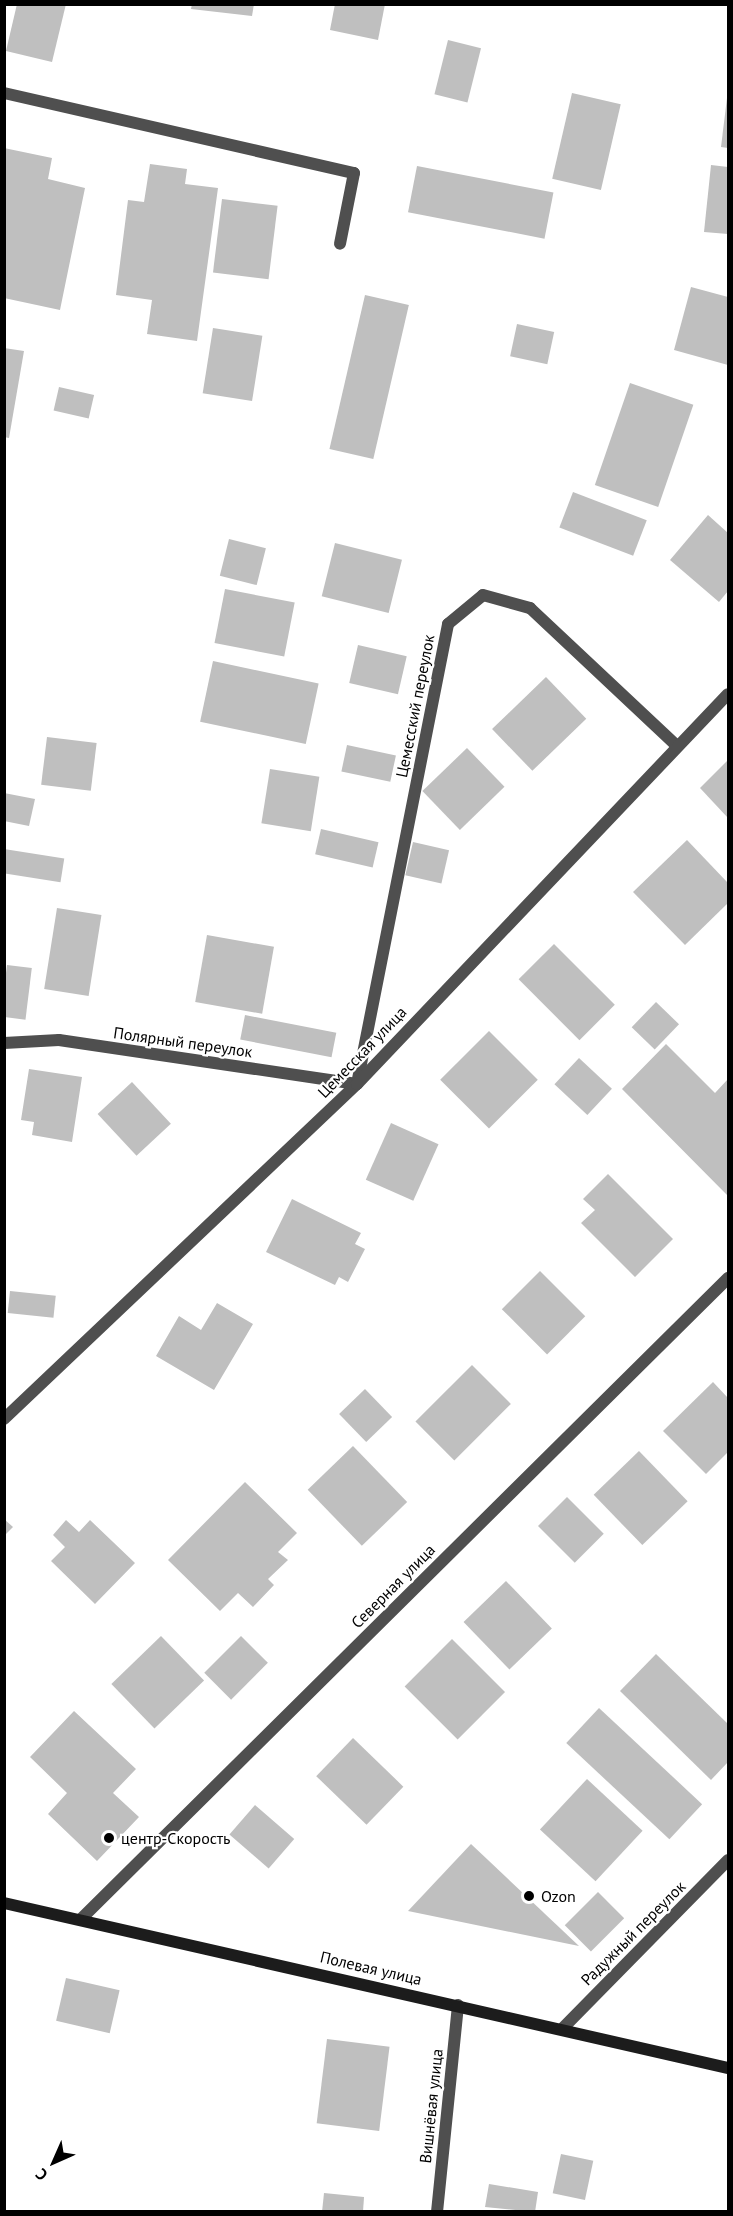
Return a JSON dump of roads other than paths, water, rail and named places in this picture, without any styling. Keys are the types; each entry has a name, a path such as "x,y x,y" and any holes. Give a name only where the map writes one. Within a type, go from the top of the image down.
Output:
{"main road":[{"name":"Полевая улица","path":"4,1903 81,1918 729,2068"}],"street":[{"path":"4,93 354,173 340,244"},
{"name":"Цемесский переулок","path":"357,1084 448,624 483,595 530,608 676,745"},
{"name":"Цемесская улица","path":"4,1419 357,1084 676,745 729,694"},
{"name":"Полярный переулок","path":"4,1043 59,1040 357,1084"},
{"name":"Северная улица","path":"81,1918 729,1278"},
{"name":"Радужный переулок","path":"562,2029 729,1860"},
{"name":"Вишнёвая улица","path":"436,2211 458,2005"}],"place":[{"name":"центр-Скорость","path":"109,1838"},
{"name":"Ozon","path":"529,1896"}]}
